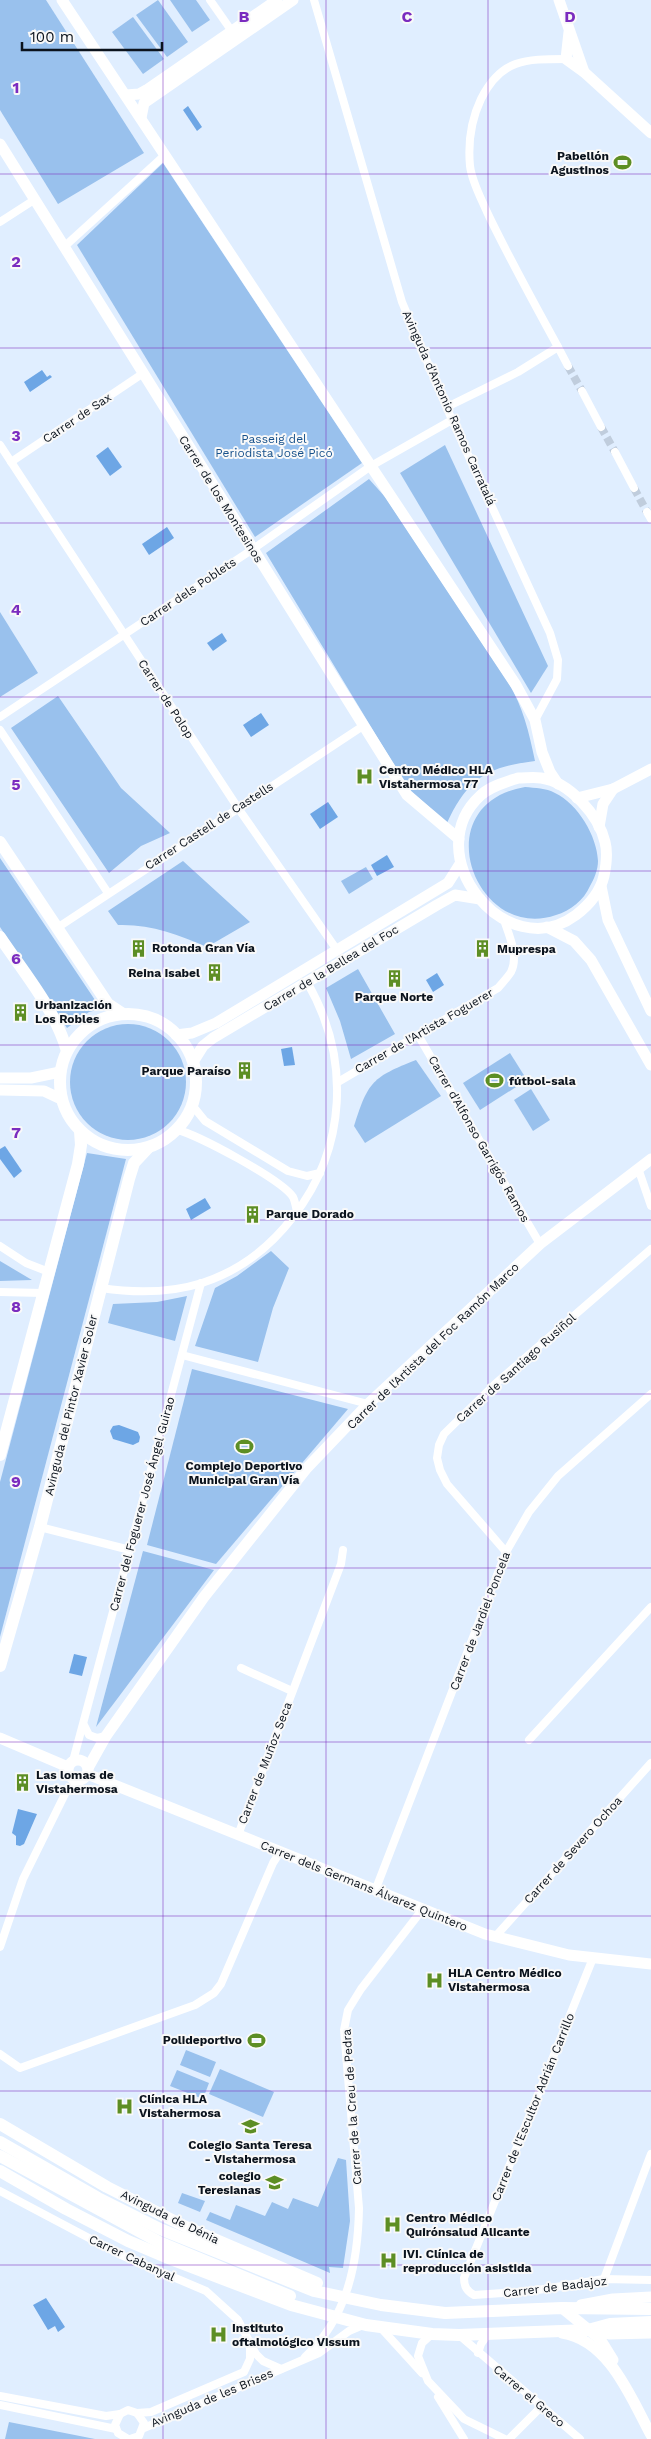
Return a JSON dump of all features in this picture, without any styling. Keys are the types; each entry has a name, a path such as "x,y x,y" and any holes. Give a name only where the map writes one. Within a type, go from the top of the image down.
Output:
{"main road":[{"path":"62,0 516,685 535,720 542,752 550,772 558,784"},
{"path":"126,95 139,94 148,89 277,0"},
{"path":"141,118 144,103 292,0"},
{"path":"559,0 584,72"},
{"path":"569,32 566,59 584,72 651,133"},
{"name":"Carrer de los Montesinos","path":"0,144 142,374 407,795 450,834 459,839"},
{"path":"577,798 613,790 651,769"},
{"path":"602,886 588,906 570,919 547,927 524,927 504,920 471,889 460,864 459,839 468,812 481,795 499,784 518,778 542,778 558,784 577,798 599,827 606,843 602,886 608,920 651,1012"},
{"path":"599,827 603,804 613,790"},
{"path":"0,842 108,1004 123,1014"},
{"name":"Carrer de la Bellea del Foc","path":"176,1034 192,1033 216,1023 448,883 460,864"},
{"name":"Carrer de la Bellea del Foc","path":"193,1062 203,1046 213,1038 456,895 480,899"},
{"path":"547,927 574,941 591,960 651,1065"},
{"path":"0,937 54,1018 67,1051"},
{"path":"123,1014 146,1016 168,1027 176,1034 186,1047 193,1062 196,1083 192,1105 177,1130 164,1141 148,1148 133,1151 107,1148 88,1138 80,1131 68,1116 61,1098 60,1072 67,1051 87,1027 104,1018 123,1014"},
{"path":"0,1078 31,1078 60,1072"},
{"path":"0,1090 44,1091 61,1098"},
{"path":"0,1454 78,1164 81,1144 80,1131"},
{"name":"Avinguda del Pintor Xavier Soler","path":"0,1666 40,1527 134,1162 148,1148"},
{"name":"Carrer de l'Artista del Foc Ramón Marco","path":"80,1769 96,1751 189,1618 306,1469 368,1404 540,1244 651,1159"},
{"name":"Carrer dels Germans Álvarez Quintero","path":"0,1738 422,1910 495,1937 545,1951 651,1964"},
{"name":"Avinguda de Dénia","path":"0,2124 107,2187 178,2223 346,2297"},
{"name":"Avinguda de Dénia","path":"0,2142 90,2194 160,2229 314,2291 414,2311 445,2313 562,2308 651,2308"},
{"name":"Avinguda de Dénia","path":"0,2156 160,2242 294,2297 309,2308"},
{"name":"Avinguda de Dénia","path":"0,2170 128,2241 291,2306 309,2308 366,2325 432,2334 459,2335 588,2330 610,2324 651,2322"},
{"name":"Avinguda de Dénia","path":"562,2308 614,2299 651,2297"},
{"path":"562,2308 600,2339 616,2366 623,2384"},
{"name":"Avinguda de Dénia","path":"588,2330 609,2334 651,2333"},
{"path":"556,2332 580,2338 602,2354 623,2384 651,2435"},
{"path":"616,2366 613,2345 622,2334"}],"street":[{"path":"210,0 232,30"},
{"name":"Avinguda d'Antonio Ramos Carratalá","path":"314,0 402,302 446,407 550,633 558,660 557,679 535,720"},
{"path":"566,59 534,59 510,64 489,83 476,111 470,136 470,167 475,186 496,230 568,366"},
{"path":"64,246 164,155"},
{"path":"0,222 34,200"},
{"path":"446,407 502,381 558,347"},
{"name":"Carrer de Sax","path":"11,462 142,374"},
{"path":"582,391 601,427"},
{"name":"Carrer dels Poblets","path":"0,717 253,549 371,466 452,420"},
{"name":"Carrer de Polop","path":"0,446 238,808 337,950"},
{"path":"615,452 634,488"},
{"name":"Carrer Castell de Castells","path":"57,928 363,726"},
{"path":"0,730 108,893"},
{"name":"Carrer de l'Artista Foguerer","path":"338,1082 498,988 511,972 512,946 504,920"},
{"path":"101,1288 150,1291 201,1283 240,1266 254,1256 270,1243 297,1212 320,1173 334,1128 338,1082 328,1028 307,982"},
{"name":"Carrer d'Alfonso Garrigós Ramos","path":"418,1035 540,1244"},
{"path":"192,1105 205,1121 288,1171 307,1176 320,1173"},
{"path":"177,1130 190,1132 281,1185 293,1197 297,1212"},
{"path":"638,1168 651,1206"},
{"path":"0,1246 26,1263 49,1272"},
{"name":"Carrer de Santiago Rusiñol","path":"506,1552 447,1484 440,1470 437,1458 444,1434 495,1384 651,1249"},
{"name":"Carrer del Foguerer José Ángel Guirao","path":"80,1769 84,1725 201,1283"},
{"path":"0,1292 43,1294"},
{"path":"182,1356 368,1404"},
{"name":"Carrer de Jardiel Poncela","path":"375,1891 506,1552 529,1512 558,1476 651,1394"},
{"path":"40,1527 130,1550"},
{"name":"Carrer de Muñoz Seca","path":"238,1835 341,1564 343,1550"},
{"path":"529,1740 651,1608"},
{"name":"Carrer de Muñoz Seca","path":"241,1668 292,1691"},
{"path":"84,1725 89,1735 97,1738 106,1736"},
{"name":"Carrer de Severo Ochoa","path":"495,1937 651,1763"},
{"name":"Carrer de l'Artista del Foc Ramón Marco","path":"0,1947 23,1879 67,1790 80,1769"},
{"path":"0,2054 20,2068 195,2005 214,1993 227,1972 273,1863 280,1852"},
{"name":"Carrer de la Creu de Pedra","path":"336,2317 346,2297 359,2229 359,2208 344,2030 348,2010 422,1910"},
{"name":"Carrer de l'Escultor Adrián Carrillo","path":"464,2284 464,2278 593,1958"},
{"path":"604,2279 647,2173 651,2154"},
{"name":"Carrer Cabanyal","path":"0,2190 4,2195 121,2255 206,2291 238,2320 250,2340"},
{"name":"Carrer de Badajoz","path":"464,2284 467,2291 474,2295 496,2295 604,2279 651,2280"},
{"name":"Avinguda de les Brises","path":"305,2357 321,2343 336,2317"},
{"name":"Avinguda de les Brises","path":"144,2428 305,2357 319,2353 349,2331 366,2325"},
{"path":"381,2328 464,2419 505,2439"},
{"path":"432,2334 422,2343 418,2356 428,2381 464,2439"},
{"path":"478,2353 481,2344 488,2334"},
{"name":"Carrer el Greco","path":"459,2335 580,2439"},
{"name":"Avinguda de les Brises","path":"250,2340 256,2354 263,2361 281,2369"},
{"name":"Avinguda de les Brises","path":"137,2413 151,2412 244,2372 250,2359 250,2340"},
{"path":"0,2396 106,2416 120,2414 128,2410 137,2413 143,2419 144,2428 138,2436 129,2439 121,2436 116,2429 116,2421 120,2414"},
{"path":"0,2405 116,2429"},
{"path":"509,2439 541,2407"}],"green space":[{"path":"0,0 46,0 144,153 58,204 0,110"},
{"path":"158,0 188,42 167,57 136,15"},
{"path":"170,0 196,0 210,20 192,32"},
{"path":"133,17 164,59 143,74 112,32"},
{"name":"Passeig del Periodista José Picó","path":"163,163 362,463 255,537 77,245"},
{"path":"445,445 548,666 531,693 400,473"},
{"name":"Passeig del Periodista José Picó","path":"369,479 386,498 508,682 522,710 533,750 535,761 492,771 471,785 447,823 408,788 266,553"},
{"path":"0,612 38,673 0,697"},
{"path":"58,696 121,788 170,833 141,846 109,873 11,728"},
{"path":"525,787 552,791 571,805 585,822 597,851 597,868 584,896 566,911 556,915 528,918 503,909 484,892 472,868 469,843 476,819 494,799"},
{"path":"0,858 101,1009 89,1012 67,1028 0,927"},
{"path":"183,861 250,922 207,947 153,928 118,925 108,911"},
{"path":"366,867 373,879 349,894 341,881"},
{"path":"358,969 395,1034 351,1059 340,1021 326,988"},
{"path":"128,1024 150,1029 169,1041 181,1060 186,1082 181,1104 169,1123 150,1135 128,1140 106,1135 87,1123 75,1104 70,1082 75,1060 87,1041 106,1029"},
{"name":"fútbol-sala","path":"510,1053 527,1080 480,1110 463,1083"},
{"path":"416,1060 441,1096 365,1143 354,1126 368,1090 381,1076"},
{"path":"531,1089 550,1120 533,1131 514,1100"},
{"path":"87,1153 126,1159 0,1637 0,1482"},
{"path":"271,1251 289,1268 273,1308 258,1362 195,1346 215,1288 237,1276"},
{"path":"0,1261 32,1280 0,1281"},
{"path":"187,1296 175,1341 108,1323 113,1304 157,1302"},
{"name":"Complejo Deportivo Municipal Gran Vía","path":"192,1369 348,1409 216,1564 147,1545"},
{"path":"143,1551 214,1570 96,1727"},
{"path":"186,2050 216,2062 210,2077 180,2065"},
{"path":"220,2069 274,2092 263,2117 209,2094"},
{"path":"177,2070 209,2083 203,2099 170,2086"},
{"path":"338,2158 346,2160 350,2221 343,2268 329,2267 330,2273 206,2220 210,2212 230,2220 236,2205 265,2216 272,2202 288,2209 293,2198 318,2207"},
{"path":"182,2193 205,2201 200,2212 178,2203"},
{"path":"9,2422 95,2439 5,2439"}],"shaded area":[{"path":"188,106 202,127 197,131 183,110"},
{"path":"42,370 47,377 50,375 52,377 30,392 24,382"},
{"path":"108,447 122,467 110,476 96,456"},
{"path":"167,527 174,538 149,555 142,544"},
{"path":"222,633 227,641 213,651 207,643"},
{"path":"261,713 269,725 251,737 243,725"},
{"path":"328,802 338,817 320,829 310,814"},
{"path":"387,855 394,867 377,876 371,865"},
{"path":"437,973 444,985 433,992 426,980"},
{"path":"292,1047 295,1065 284,1066 281,1049"},
{"path":"5,1146 22,1171 14,1178 0,1159 0,1149"},
{"path":"205,1198 211,1208 191,1220 186,1209"},
{"path":"119,1425 138,1432 139,1442 133,1445 113,1439 110,1431 113,1426"},
{"path":"74,1654 87,1657 82,1676 69,1673"},
{"path":"18,1809 37,1814 24,1844 20,1846 16,1845 16,1836 12,1833"},
{"path":"46,2298 65,2327 58,2332 55,2326 48,2330 33,2305"}],"tunnel":[{"path":"568,366 582,391"},
{"path":"601,427 615,452"},
{"path":"634,488 647,512"}],"place":[{"name":"Pabellón Agustinos","path":"623,163"},
{"name":"Centro Médico HLA Vistahermosa 77","path":"365,777"},
{"name":"Rotonda Gran Vía","path":"138,948"},
{"name":"Muprespa","path":"483,949"},
{"name":"Reina Isabel","path":"214,973"},
{"name":"Parque Norte","path":"394,978"},
{"name":"Urbanización Los Robles","path":"21,1012"},
{"name":"Parque Paraíso","path":"245,1071"},
{"name":"fútbol-sala","path":"495,1081"},
{"name":"Parque Dorado","path":"252,1214"},
{"name":"Complejo Deportivo Municipal Gran Vía","path":"244,1447"},
{"name":"Las lomas de Vistahermosa","path":"22,1782"},
{"name":"HLA Centro Médico Vistahermosa","path":"434,1980"},
{"name":"Polideportivo","path":"256,2040"},
{"name":"Clínica HLA Vistahermosa","path":"125,2106"},
{"name":"Colegio Santa Teresa - Vistahermosa","path":"250,2126"},
{"name":"colegio Teresianas","path":"275,2183"},
{"name":"Centro Médico Quirónsalud Alicante","path":"392,2225"},
{"name":"IVI. Clínica de reproducción asistida","path":"389,2261"},
{"name":"Instituto oftalmológico Vissum","path":"218,2335"}]}
